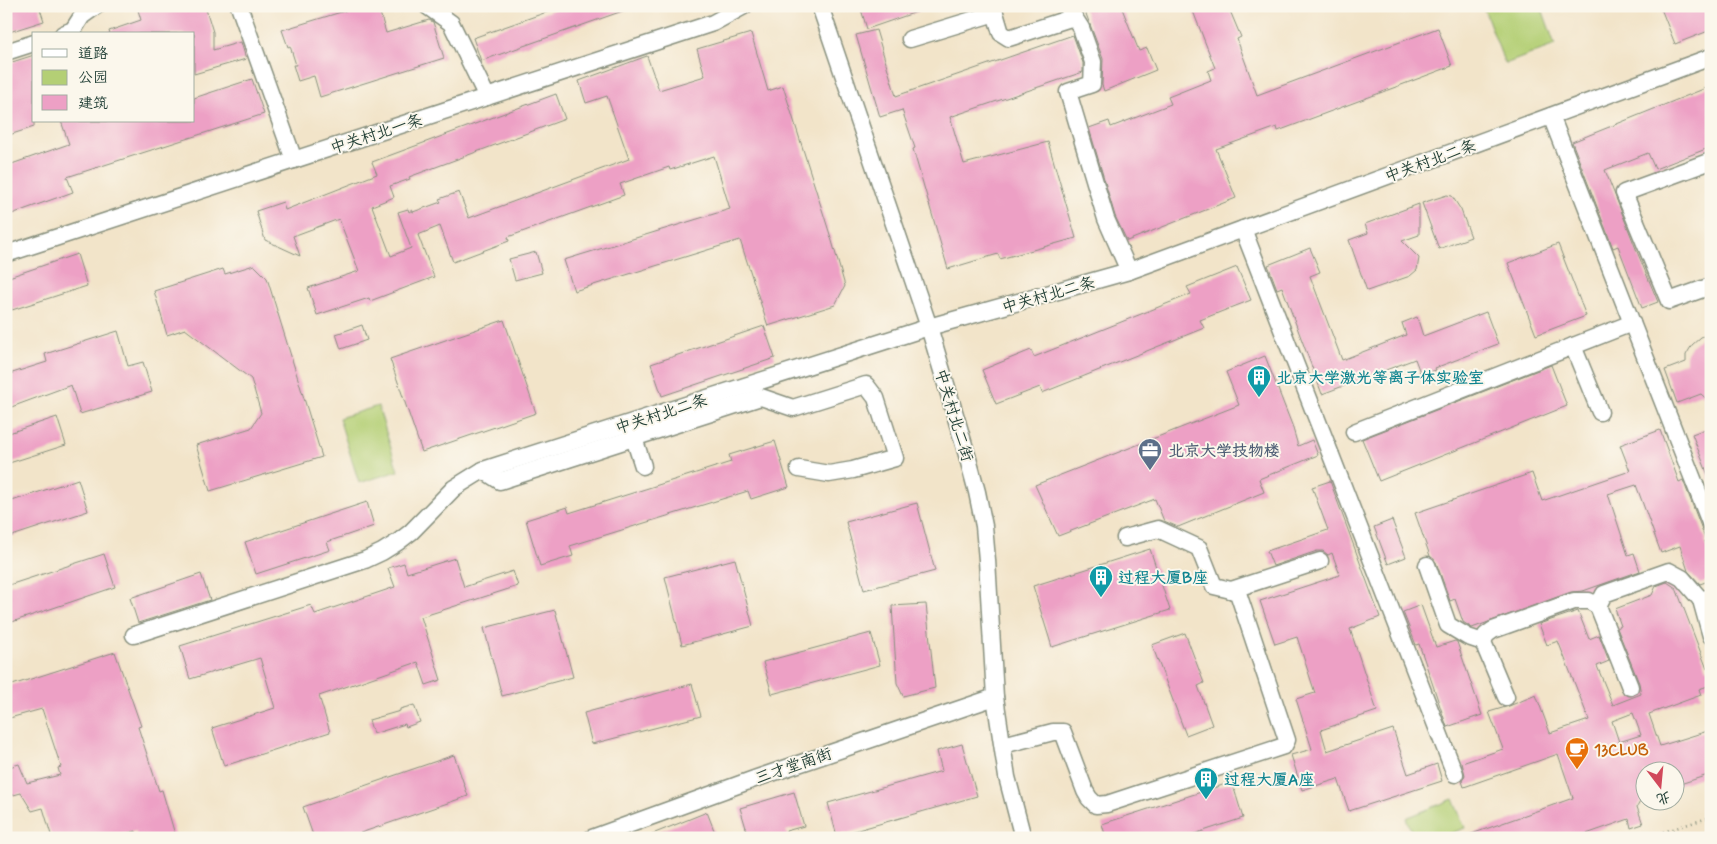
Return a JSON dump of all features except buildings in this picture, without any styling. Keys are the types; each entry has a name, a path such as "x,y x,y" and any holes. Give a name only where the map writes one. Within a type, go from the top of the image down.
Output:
{"street":[{"path":"68,32 73,30 82,16 96,6"},
{"path":"239,6 294,160"},
{"path":"427,6 451,24 487,97"},
{"name":"中关村北一条","path":"6,254 713,23 744,6"},
{"name":"中关村北二街","path":"820,6 929,327 967,455 984,526 995,697 1007,778 1023,838"},
{"path":"910,39 995,14 1001,33 1009,38 1070,12 1081,28 1092,62 1092,84 1068,92 1106,219 1128,271"},
{"path":"6,52 32,44"},
{"name":"中关村北二条","path":"134,635 365,560 382,552 398,542 454,488 483,470 929,327 1128,271 1711,57"},
{"path":"1551,116 1711,525"},
{"path":"1711,160 1624,193 1669,301 1711,286"},
{"path":"1243,229 1455,774"},
{"path":"1354,432 1632,323"},
{"path":"1573,346 1600,412"},
{"path":"483,470 500,480 762,397 793,408 866,385 876,398 895,458 853,470 830,474 799,469"},
{"path":"634,438 643,466"},
{"path":"1003,745 1053,732 1063,732 1085,791 1096,805 1107,804 1284,746 1287,740 1238,593 1214,586 1199,548 1158,529 1125,538"},
{"path":"1232,590 1320,561"},
{"path":"1427,565 1448,625 1468,637 1483,642"},
{"path":"1598,606 1604,594 1669,571 1682,578 1706,598 1711,636"},
{"path":"1506,697 1483,642 1486,635 1493,630 1574,601 1588,601 1598,606 1630,687"},
{"name":"三才堂南街","path":"592,838 757,778 995,697"}],"path":[{"path":"1644,838 1711,817"}],"green space":[{"path":"1483,6 1541,6 1555,45 1505,64"},
{"path":"378,406 398,471 359,483 339,418"},
{"path":"1453,799 1465,828 1438,838 1414,838 1406,818"}],"place":[{"name":"北京大学激光等离子体实验室","path":"1259,398"},
{"name":"北京大学技物楼","path":"1150,471"},
{"name":"过程大厦B座","path":"1101,598"},
{"name":"13CLUB","path":"1577,770"},
{"name":"过程大厦A座","path":"1206,800"}]}
